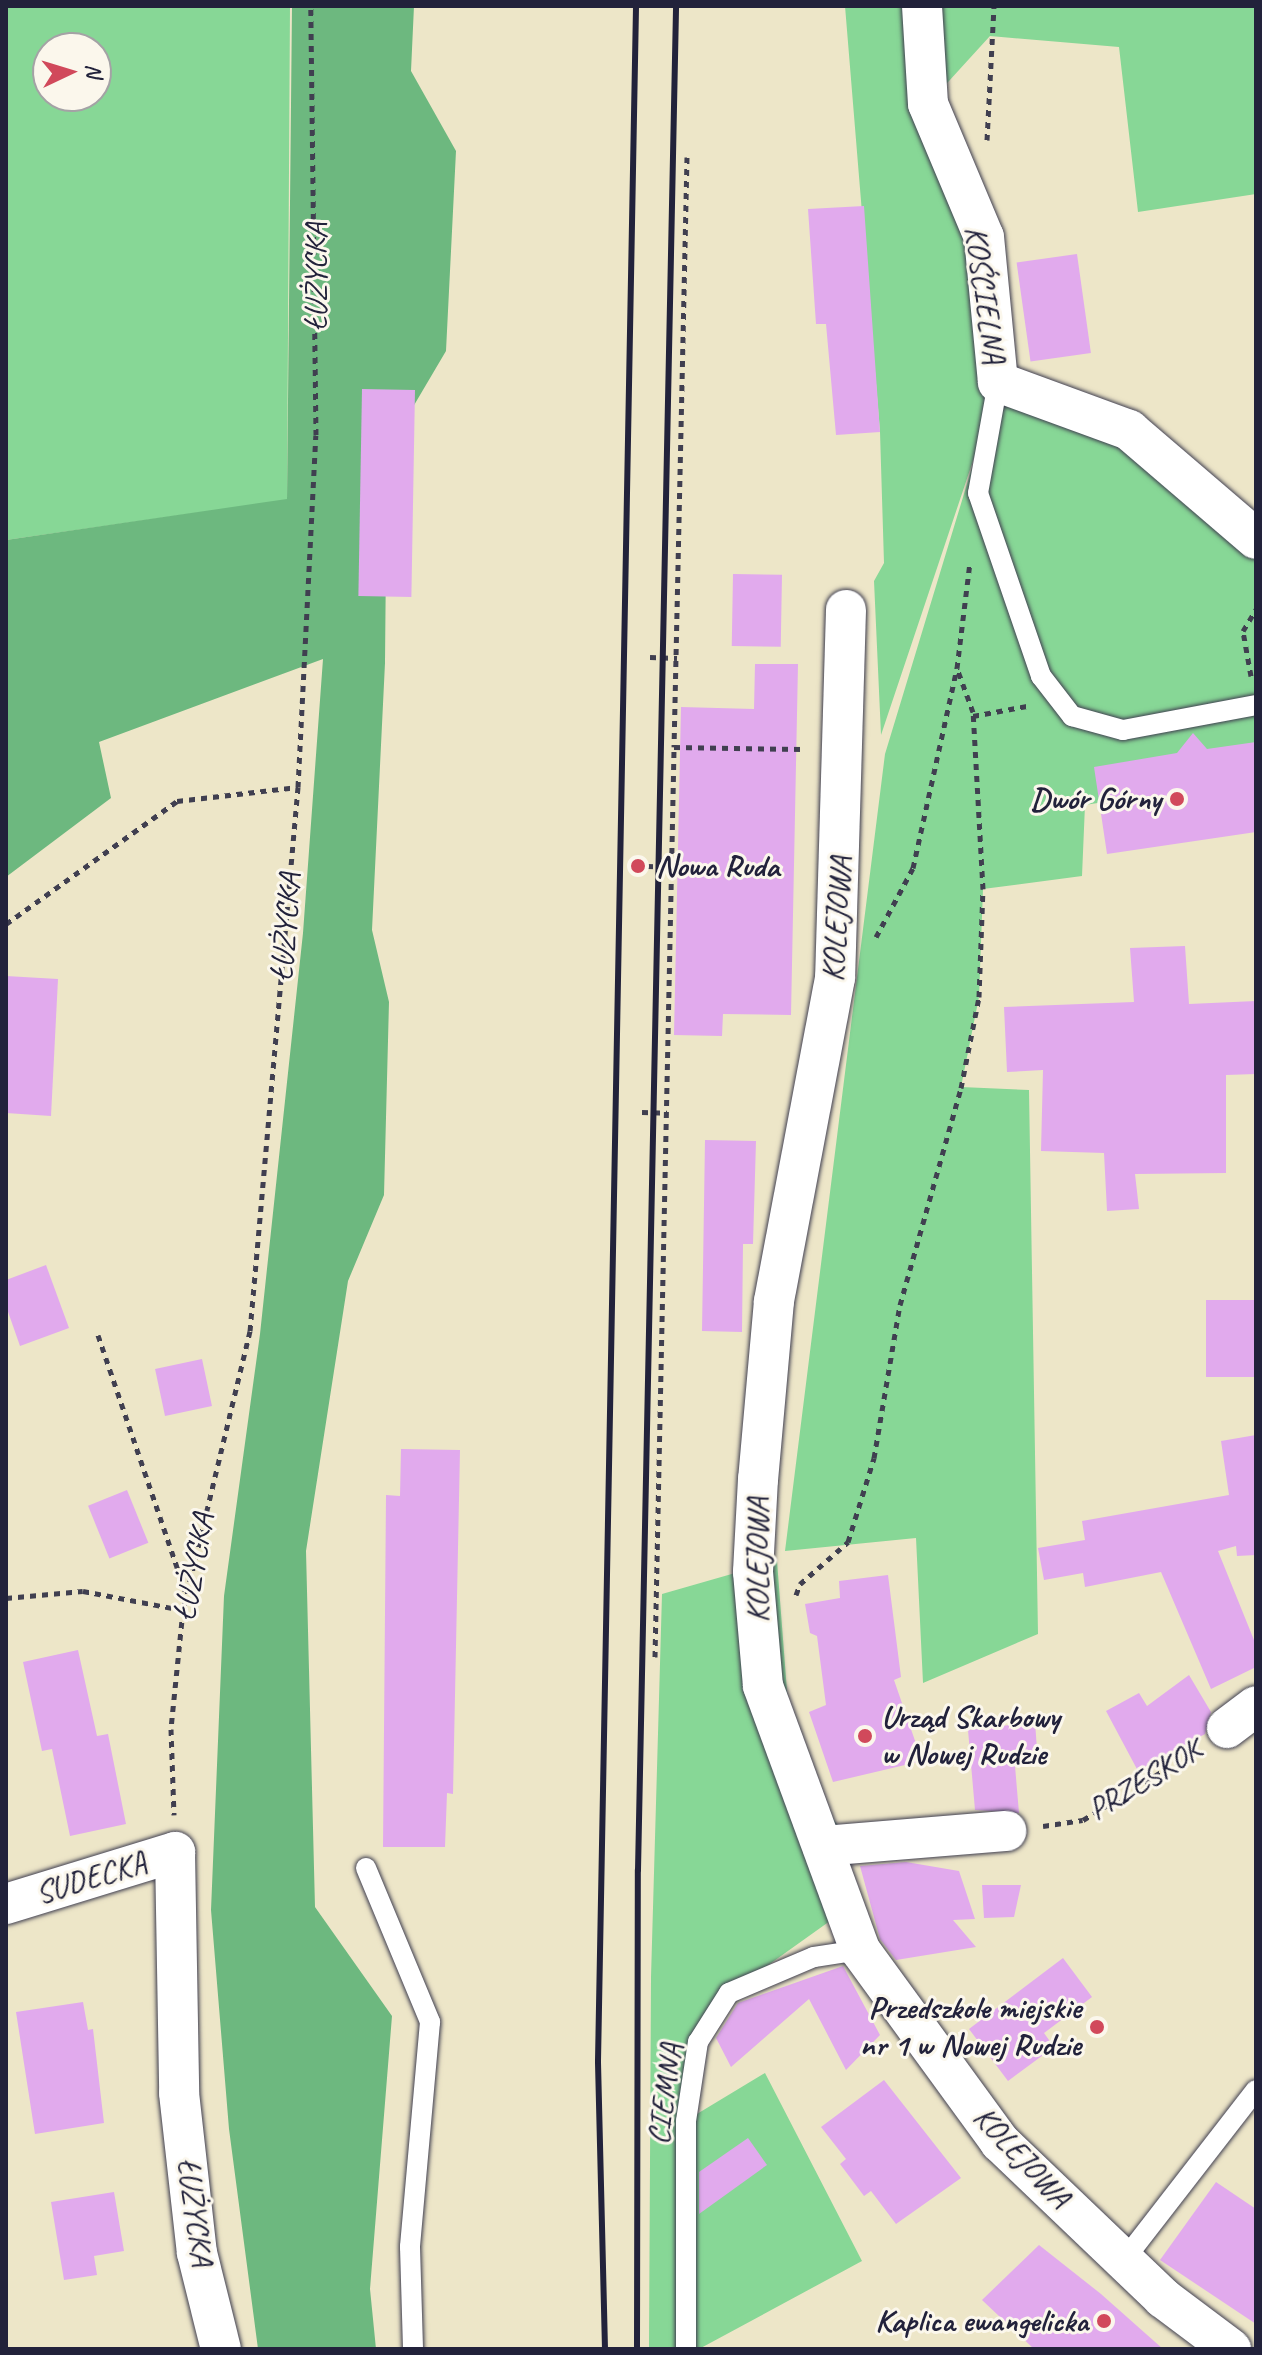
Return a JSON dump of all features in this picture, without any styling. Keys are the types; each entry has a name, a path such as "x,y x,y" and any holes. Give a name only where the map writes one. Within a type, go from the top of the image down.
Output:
{"street":[{"name":"KOŚCIELNA","path":"922,6 928,104 984,237 998,382 1129,430 1256,539"},
{"name":"KOLEJOWA","path":"846,610 835,978 774,1301 753,1572 763,1686 860,1950 1000,2142 1124,2260 1227,2348"},
{"path":"823,1846 1022,1829"},
{"name":"SUDECKA","path":"6,1904 175,1852"},
{"name":"ŁUŻYCKA","path":"175,1852 179,2093 197,2253 221,2349"}],"lane":[{"path":"998,382 978,493 1041,676 1072,716 1123,730 1255,697"},
{"path":"366,1868 430,2022 410,2247 413,2349"},
{"name":"CIEMNA","path":"686,2349 686,2136 698,2042 729,1993 814,1957 860,1950"},
{"path":"1124,2260 1256,2090"}],"path":[{"name":"ŁUŻYCKA","path":"175,1852 171,1729 183,1610 250,1331 298,787 316,435 311,6"},
{"path":"987,144 994,6"},
{"path":"655,1657 687,157"},
{"path":"913,868 957,668 970,557"},
{"path":"1255,697 1243,631 1256,609"},
{"path":"650,657 677,658"},
{"path":"795,1599 800,1584 848,1542 874,1458 900,1305 976,1012 983,889 973,716 957,668"},
{"path":"973,716 1061,700"},
{"path":"674,747 844,750"},
{"path":"6,924 177,801 298,787"},
{"path":"647,866 672,867"},
{"path":"642,1112 667,1113"},
{"path":"98,1335 187,1594"},
{"path":"6,1598 83,1591 183,1610"},
{"name":"PRZESKOK","path":"1022,1829 1083,1820 1130,1795 1242,1717"}],"green space":[{"path":"6,6 290,6 287,500 6,540"},
{"path":"292,6 414,6 411,71 456,151 446,351 387,451 385,663 372,930 389,1002 384,1195 348,1281 306,1551 315,1907 392,2016 370,2289 376,2349 258,2349 229,2129 211,1910 224,1596 260,1334 303,933 323,659 99,742 111,798 6,877 6,540 287,499"},
{"path":"845,6 1256,6 1256,194 1138,212 1119,47 990,36 928,104 984,237 998,382 1129,430 1256,539 1256,778 1085,805 1082,876 983,889 979,997 961,1087 1029,1090 1038,1634 923,1683 916,1538 785,1551 885,754 984,428 881,735 874,581 884,563 880,432"},
{"path":"777,1561 793,1769 854,1845 844,1911 729,1993 698,2042 687,2120 765,2073 862,2261 699,2349 649,2349 651,1977 662,1594"}],"building":[{"path":"864,206 880,432 836,435 826,324 816,324 808,209"},
{"path":"1077,254 1091,353 1031,362 1017,262"},
{"path":"362,389 415,390 411,597 358,596"},
{"path":"733,574 782,575 781,647 732,646"},
{"path":"755,664 798,664 791,1015 723,1014 722,1036 674,1035 681,707 754,709"},
{"name":"Dwór Górny","path":"1193,733 1207,749 1256,742 1256,832 1107,854 1094,767 1177,753"},
{"path":"1185,946 1189,1004 1256,1001 1256,1074 1226,1075 1226,1173 1135,1174 1139,1209 1107,1211 1104,1153 1041,1151 1043,1070 1007,1072 1004,1007 1134,1002 1130,948"},
{"path":"6,976 58,979 51,1116 6,1113"},
{"path":"705,1140 756,1141 753,1244 743,1244 742,1332 702,1331"},
{"path":"46,1265 69,1328 20,1346 6,1306 6,1280"},
{"path":"1206,1300 1256,1300 1256,1377 1206,1377"},
{"path":"202,1359 212,1406 165,1416 155,1369"},
{"path":"1256,1435 1256,1555 1237,1556 1236,1546 1218,1551 1256,1645 1256,1667 1211,1689 1161,1572 1085,1587 1083,1573 1044,1580 1038,1548 1085,1540 1082,1521 1229,1495 1221,1441"},
{"path":"401,1449 460,1450 453,1794 447,1793 445,1847 383,1847 386,1495 400,1496"},
{"path":"127,1490 148,1543 109,1559 88,1506"},
{"path":"888,1575 901,1677 894,1680 922,1761 833,1782 809,1712 826,1705 817,1636 810,1633 805,1604 840,1598 839,1581"},
{"path":"78,1650 97,1736 108,1734 126,1824 70,1836 52,1749 42,1751 23,1662"},
{"path":"1189,1675 1211,1712 1205,1734 1138,1771 1106,1711 1139,1693 1147,1706"},
{"path":"1035,1722 1038,1763 1015,1766 1019,1813 975,1810 968,1730"},
{"path":"906,1862 959,1871 975,1919 953,1920 976,1947 896,1960 880,1939 860,1866"},
{"path":"982,1885 1021,1885 1014,1917 984,1918"},
{"path":"1063,1958 1092,1997 1044,2033 1054,2047 1008,2081 969,2029"},
{"path":"843,1966 880,2035 846,2070 809,1999 731,2067 716,2038 738,2003"},
{"path":"83,2002 88,2030 93,2029 104,2123 35,2134 16,2012"},
{"path":"884,2080 961,2178 896,2224 871,2191 864,2196 840,2164 846,2159 821,2127"},
{"path":"748,2138 767,2165 699,2214 699,2172"},
{"path":"1216,2182 1256,2209 1256,2324 1160,2260"},
{"path":"114,2192 124,2251 94,2256 97,2275 64,2280 51,2202"},
{"path":"1039,2245 1163,2349 1034,2349 982,2300"}],"railway":[{"path":"605,2349 598,2061 636,6"},
{"path":"637,2349 638,1870 676,6"}],"place":[{"name":"Dwór Górny","path":"1177,799"},
{"name":"Nowa Ruda","path":"638,866"},
{"name":"Urząd Skarbowy w Nowej Rudzie","path":"865,1736"},
{"name":"Przedszkole miejskie nr 1 w Nowej Rudzie","path":"1097,2027"},
{"name":"Kaplica ewangelicka","path":"1104,2321"}]}
